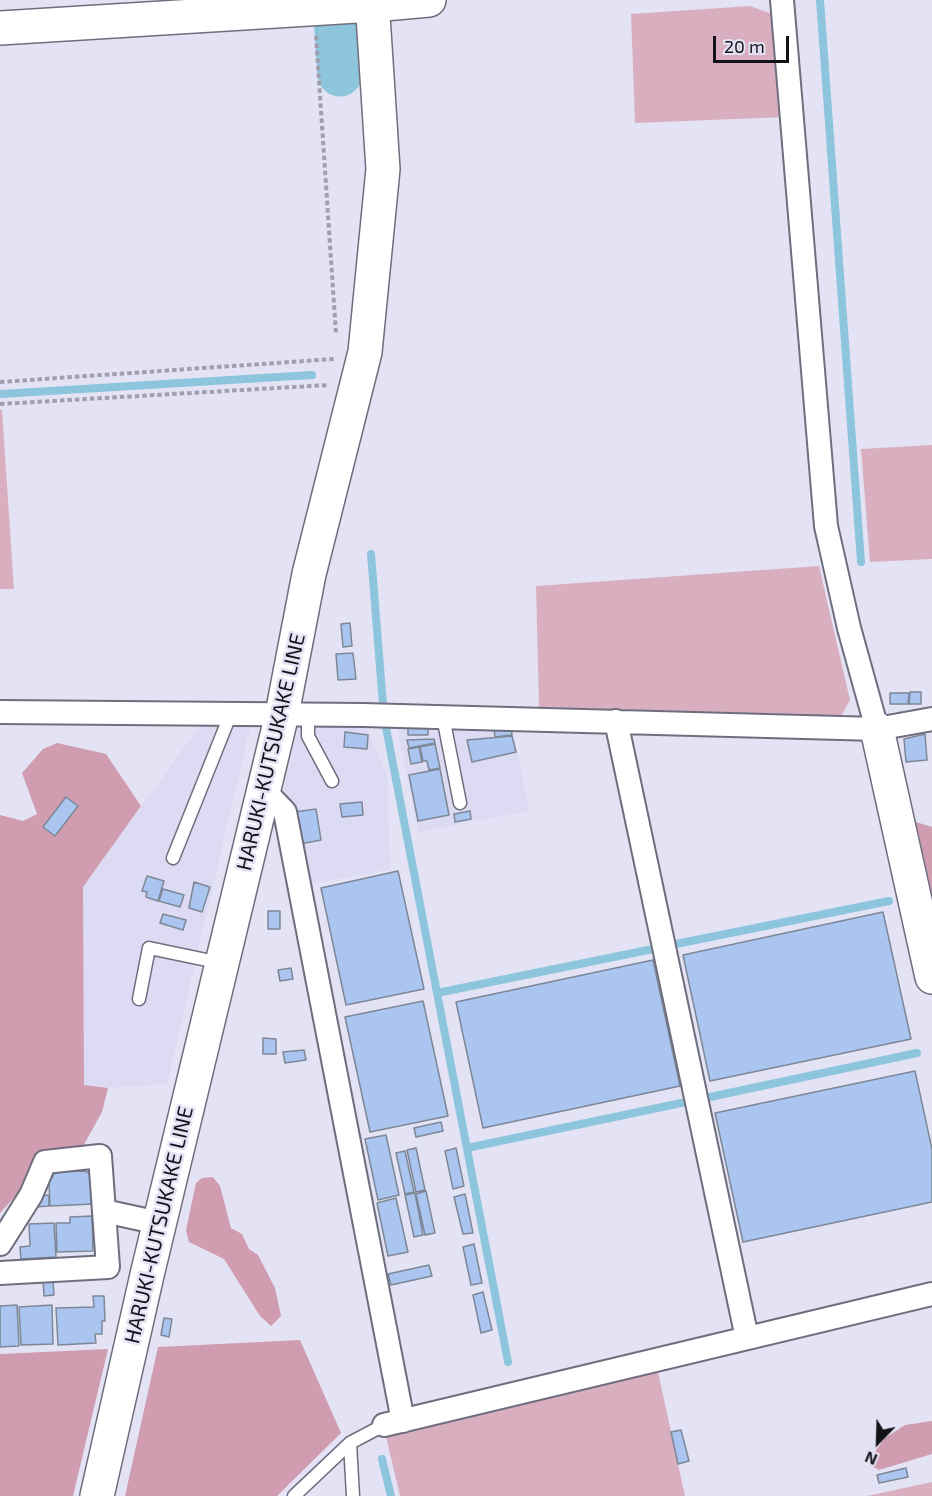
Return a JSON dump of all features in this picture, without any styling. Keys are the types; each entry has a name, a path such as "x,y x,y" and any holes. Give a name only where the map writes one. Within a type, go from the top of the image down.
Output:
{"main road":[{"path":"0,28 429,0"},
{"name":"HARUKI-KUTSUKAKE LINE","path":"97,1496 159,1223 264,790 295,714 309,574 360,369 383,169 372,3"},
{"path":"877,729 932,977"}],"street":[{"path":"782,0 826,526 849,628 877,729"},
{"path":"0,712 363,715 877,729 932,719"},
{"path":"616,721 747,1338"},
{"path":"264,790 285,812 393,1423 932,1294"},
{"path":"0,1244 31,1195 45,1162 100,1156 108,1267 0,1273"},
{"path":"104,1211 159,1223"}],"lane":[{"path":"173,858 231,714"},
{"path":"295,714 332,781"},
{"path":"443,717 460,803"},
{"path":"139,999 149,948 222,963"},
{"path":"294,1496 350,1443 393,1423"},
{"path":"350,1443 353,1496"}],"path":[{"path":"311,8 315,22 336,335"},
{"path":"0,382 360,369"},
{"path":"0,404 312,386 360,369"}],"shaded area":[{"path":"750,6 778,16 786,117 635,123 631,14"},
{"path":"0,410 2,410 14,589 0,589"},
{"path":"932,445 932,559 870,562 861,449"},
{"path":"819,566 850,700 841,716 539,707 536,586"},
{"path":"202,723 251,723 167,1084 108,1088 84,1085 83,887"},
{"path":"299,725 366,727 387,775 390,869 302,886 284,786"},
{"path":"397,725 512,726 529,811 418,832"},
{"path":"57,743 106,754 141,806 83,887 84,1085 108,1088 102,1112 82,1148 36,1155 22,1189 0,1213 0,815 23,821 37,814 22,773 43,749"},
{"path":"916,822 932,827 932,896"},
{"path":"213,1177 220,1186 231,1228 242,1234 249,1249 258,1255 275,1288 281,1316 271,1326 260,1316 224,1259 189,1242 186,1230 196,1183 202,1178"},
{"path":"300,1340 341,1433 277,1496 125,1496 158,1347"},
{"path":"108,1349 73,1496 0,1496 0,1354"},
{"path":"658,1372 685,1496 400,1496 386,1437"},
{"path":"932,1421 932,1454 879,1470 870,1465 868,1461 885,1438 905,1425"},
{"path":"932,1482 932,1496 867,1496"}],"building":[{"path":"350,623 352,646 343,647 341,624"},
{"path":"353,653 356,679 338,680 336,654"},
{"path":"910,692 921,692 921,704 909,704"},
{"path":"890,693 909,693 908,704 890,704"},
{"path":"408,727 428,727 428,735 408,735"},
{"path":"511,728 512,735 495,737 494,729"},
{"path":"345,732 368,735 367,749 344,747"},
{"path":"925,734 927,760 906,762 904,739"},
{"path":"512,736 516,752 472,762 467,740"},
{"path":"434,739 435,743 409,748 407,740"},
{"path":"435,744 440,768 429,770 427,761 423,761 420,747"},
{"path":"419,747 422,762 411,764 408,749"},
{"path":"440,769 449,815 418,821 409,775"},
{"path":"66,797 78,806 55,836 43,827"},
{"path":"362,802 363,815 342,817 340,804"},
{"path":"316,809 321,840 300,844 294,812"},
{"path":"470,811 471,819 455,822 454,814"},
{"path":"398,871 424,989 346,1005 321,888"},
{"path":"147,876 164,881 158,901 146,897 147,892 142,891"},
{"path":"194,882 210,887 202,912 189,908"},
{"path":"163,889 184,895 180,907 159,901"},
{"path":"268,911 280,911 280,929 268,929"},
{"path":"883,912 911,1039 710,1081 683,955"},
{"path":"163,914 186,920 183,930 160,923"},
{"path":"653,960 680,1086 483,1128 456,1002"},
{"path":"291,968 293,979 280,981 278,970"},
{"path":"423,1001 448,1116 370,1132 345,1017"},
{"path":"263,1038 276,1039 276,1054 263,1054"},
{"path":"304,1050 306,1060 285,1063 283,1052"},
{"path":"915,1071 932,1149 932,1202 743,1242 715,1113"},
{"path":"441,1122 443,1131 416,1137 414,1128"},
{"path":"386,1135 399,1195 378,1200 365,1139"},
{"path":"416,1148 425,1190 416,1192 407,1150"},
{"path":"456,1148 464,1186 453,1189 445,1151"},
{"path":"405,1151 414,1192 405,1194 396,1153"},
{"path":"85,1171 93,1175 94,1204 50,1206 49,1183 55,1172"},
{"path":"426,1191 435,1233 425,1235 416,1194"},
{"path":"415,1193 423,1235 414,1237 405,1195"},
{"path":"465,1194 473,1233 463,1234 454,1197"},
{"path":"49,1195 49,1206 35,1207 40,1196"},
{"path":"396,1198 408,1252 388,1256 377,1203"},
{"path":"92,1216 93,1251 57,1252 56,1223 70,1223 70,1217"},
{"path":"54,1223 56,1257 21,1259 20,1247 30,1246 29,1224"},
{"path":"474,1244 482,1283 471,1285 463,1247"},
{"path":"429,1265 432,1276 391,1285 388,1274"},
{"path":"43,1280 53,1280 54,1295 44,1296"},
{"path":"483,1292 492,1330 481,1333 473,1295"},
{"path":"93,1296 104,1296 105,1321 102,1321 102,1334 95,1334 96,1343 58,1345 56,1308 94,1307"},
{"path":"17,1305 19,1346 0,1347 0,1306"},
{"path":"52,1305 53,1344 21,1345 19,1307"},
{"path":"164,1318 172,1319 169,1337 161,1335"},
{"path":"681,1430 689,1461 678,1464 671,1432"},
{"path":"906,1468 908,1477 879,1483 877,1475"}],"waterway":[{"path":"335,0 340,74"},
{"path":"820,0 861,562"},
{"path":"0,394 312,375"},
{"path":"371,554 384,717 508,1362"},
{"path":"676,944 889,901"},
{"path":"437,993 653,949"},
{"path":"710,1097 917,1053"},
{"path":"467,1148 686,1102"},
{"path":"382,1459 391,1496"}]}
